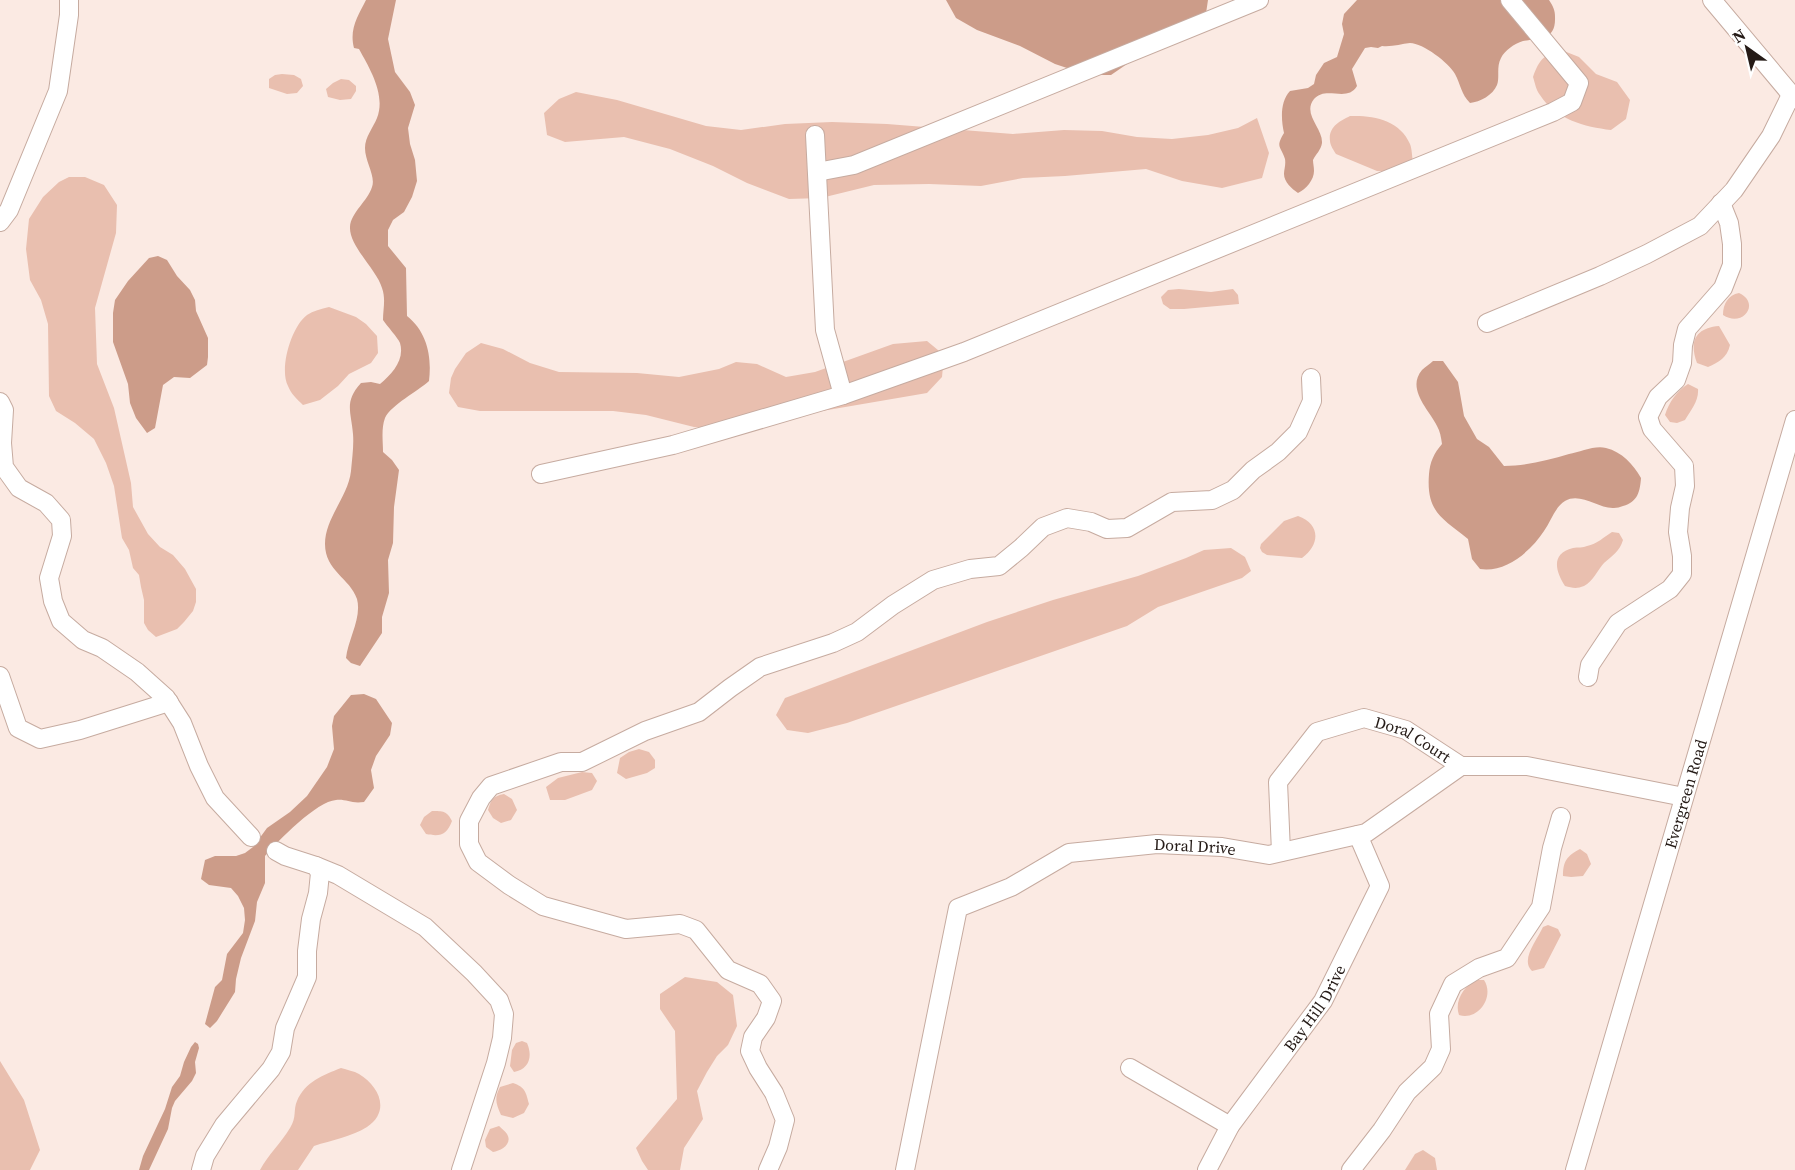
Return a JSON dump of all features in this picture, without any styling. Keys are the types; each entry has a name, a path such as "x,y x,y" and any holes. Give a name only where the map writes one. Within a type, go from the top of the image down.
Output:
{"street":[{"path":"0,222 9,210 58,91 69,15 69,0"},
{"path":"817,172 854,165 1259,0"},
{"path":"541,474 673,445 843,395 964,352 1553,112 1572,102 1579,82 1510,0"},
{"path":"1487,323 1600,276 1700,226 1734,190 1771,136 1793,97 1712,0"},
{"path":"815,135 825,330 843,395"},
{"path":"1588,677 1590,665 1618,622 1670,590 1682,574 1678,532 1685,486 1684,466 1652,429 1648,417 1658,397 1676,380 1682,363 1687,330 1723,288 1732,265 1729,223 1721,203"},
{"path":"768,1170 778,1147 785,1120 774,1093 750,1051 753,1037 766,1017 772,1001 760,984 728,970 696,930 680,924 626,929 543,906 509,885 478,862 469,844 469,821 481,798 491,786 561,762 582,762 645,731 699,712 730,687 760,668 857,633 893,605 933,580 970,569 999,566 1042,527 1067,518 1091,522 1107,529 1126,528 1172,502 1212,500 1233,490 1252,470 1278,452 1298,432 1312,401 1311,378"},
{"path":"0,402 4,410 2,443 4,467 19,488 46,503 61,520 62,536 49,578 53,601 61,621 83,640 102,648 137,672 169,702 183,723 199,766 215,798 251,837"},
{"name":"Evergreen Road","path":"1575,1170 1795,420"},
{"path":"0,676 18,728 40,739 80,730 169,702"},
{"name":"Doral Court","path":"1281,852 1278,782 1317,732 1364,718 1406,730 1461,766"},
{"path":"1461,766 1527,766 1684,797"},
{"name":"Doral Drive","path":"905,1170 958,908 1011,887 1070,853 1157,844 1222,847 1269,855 1366,833 1461,766"},
{"path":"1351,1170 1382,1130 1407,1092 1433,1067 1441,1049 1439,1014 1453,984 1479,968 1507,958 1541,907 1552,848 1561,817"},
{"name":"Bay Hill Drive","path":"1207,1170 1230,1126 1323,1001 1380,886 1358,834"},
{"path":"276,851 338,875 425,927 499,1000 504,1014 502,1038 461,1170"},
{"path":"201,1170 205,1156 225,1125 271,1069 280,1052 285,1028 308,977 307,951 320,873 316,866"},
{"path":"1130,1068 1230,1126"}],"shaded area":[{"path":"366,0 396,0 388,39 395,72 410,92 415,105 408,128 417,181 404,212 393,220 388,230 388,246 406,268 407,316 424,337 429,354 430,372 429,381 393,408 384,422 383,452 399,470 394,507 393,543 388,560 389,593 382,617 382,633 360,666 351,663 346,658 358,614 357,599 349,585 329,561 325,544 326,534 332,516 346,490 351,471 353,439 350,401 352,396 361,383 380,384 385,380 393,371 401,355 399,341 383,320 382,288 358,250 350,227 353,216 367,197 373,183 365,153 365,144 377,118 380,100 376,82 359,49 354,48 353,41 355,23"},
{"path":"946,0 1208,0 1205,20 1191,32 1127,64 1111,75 1088,75 1055,64 1020,46 977,30 956,18"},
{"path":"1357,0 1549,0 1554,10 1555,25 1550,34 1545,37 1523,41 1507,50 1500,61 1495,89 1486,97 1470,103 1452,70 1435,54 1422,46 1410,43 1365,48 1352,69 1357,86 1353,91 1342,94 1324,93 1314,99 1311,105 1310,110 1322,143 1313,160 1313,178 1307,187 1298,193 1285,180 1284,174 1285,159 1280,142 1284,133 1282,116 1284,100 1290,91 1308,88 1314,84 1316,75 1324,63 1337,57 1344,34 1342,24 1344,14"},
{"path":"1564,51 1579,57 1596,74 1617,82 1630,100 1626,119 1611,130 1591,127 1562,116 1546,103 1533,77 1544,58"},
{"path":"282,74 294,75 301,79 303,86 297,93 287,94 269,88 269,79"},
{"path":"341,79 349,80 356,86 351,99 340,100 328,97 326,89"},
{"path":"576,92 617,100 706,126 741,130 785,124 832,122 1013,134 1064,130 1102,131 1137,137 1172,139 1208,135 1238,128 1257,118 1269,153 1262,178 1222,188 1182,181 1146,169 1023,178 981,186 874,185 821,198 789,199 670,149 624,137 565,142 547,135 544,113 559,99"},
{"path":"1350,116 1376,118 1400,129 1410,144 1413,162 1396,172 1377,171 1336,154 1330,143 1331,132 1339,122"},
{"path":"69,177 85,177 104,185 117,205 116,233 95,308 97,364 114,408 131,483 133,507 148,534 160,547 173,555 185,569 196,589 193,611 184,622 177,629 156,637 144,623 144,600 139,575 133,568 129,550 122,538 114,486 106,463 94,439 56,411 49,396 48,324 41,300 30,280 26,249 29,219 43,197 59,182"},
{"path":"158,256 167,260 195,300 196,311 208,338 208,357 207,365 190,378 174,377 163,385 155,428 147,433 136,418 130,403 128,384 113,342 113,313 115,300 128,281 149,258"},
{"path":"1233,289 1238,295 1239,304 1170,309 1163,304 1161,297 1168,290 1211,292"},
{"path":"1739,293 1749,302 1747,313 1737,318 1723,315 1727,301"},
{"path":"329,307 356,317 366,324 377,336 378,353 371,363 349,374 320,400 303,405 291,392 286,379 288,349 301,321 312,312"},
{"path":"1719,326 1730,345 1727,353 1708,367 1697,363 1694,349 1696,337 1704,330"},
{"path":"927,341 944,355 942,377 927,393 717,429 694,427 646,415 613,411 480,411 458,407 449,393 455,369 466,353 481,343 503,349 530,363 559,372 637,373 679,377 719,369 736,362 757,364 786,377 815,372 893,344"},
{"path":"1433,361 1443,361 1458,382 1464,416 1477,439 1489,447 1504,466 1537,462 1592,448 1606,448 1627,459 1641,478 1639,492 1635,499 1628,504 1614,508 1577,498 1565,501 1556,510 1539,539 1525,553 1499,568 1480,569 1472,559 1468,539 1443,519 1433,506 1430,497 1430,466 1442,444 1439,430 1420,399 1416,385 1422,370"},
{"path":"1688,384 1698,389 1694,405 1685,420 1677,423 1670,422 1665,415 1669,406 1677,393"},
{"path":"1298,516 1311,524 1314,529 1315,541 1308,553 1302,558 1267,555 1262,552 1261,544 1284,521"},
{"path":"1612,532 1619,533 1623,540 1613,556 1584,586 1572,588 1565,586 1557,569 1558,558 1561,554 1566,550 1594,544"},
{"path":"1231,548 1245,557 1251,571 1242,578 1158,607 1127,626 847,723 808,733 787,730 776,715 785,698 987,622 1053,600 1138,576 1204,550"},
{"path":"364,694 376,699 392,723 390,735 376,756 371,770 374,788 364,802 336,800 319,807 298,823 265,856 265,883 257,902 255,921 241,958 235,992 210,1028 205,1024 215,987 222,980 227,954 243,933 245,920 244,908 231,888 209,885 201,879 205,860 215,856 236,856 245,853 253,847 267,828 290,812 307,796 327,767 334,749 332,726 334,716 351,695"},
{"path":"639,749 649,752 655,760 655,768 647,773 626,779 617,773 620,758"},
{"path":"582,772 592,773 597,781 592,790 565,800 550,800 546,787 558,778"},
{"path":"504,794 512,799 517,810 511,820 501,823 493,818 488,810 493,799"},
{"path":"432,811 444,812 452,821 442,834 426,834 420,825 424,817"},
{"path":"1580,849 1587,854 1591,864 1583,876 1563,876 1567,860"},
{"path":"1548,925 1558,929 1561,935 1544,968 1532,971 1528,961 1529,956 1543,927"},
{"path":"685,977 717,982 733,995 737,1026 728,1045 717,1056 697,1091 703,1119 684,1148 680,1170 648,1170 636,1148 677,1099 675,1031 660,1009 660,994"},
{"path":"1478,980 1484,980 1487,987 1483,1006 1472,1014 1459,1015 1458,1004 1461,994"},
{"path":"522,1041 527,1043 529,1048 528,1062 523,1068 514,1072 510,1066 512,1050 516,1043"},
{"path":"195,1042 199,1048 195,1062 196,1073 175,1101 168,1129 149,1170 139,1170 172,1087 180,1076 184,1062"},
{"path":"0,1061 24,1100 40,1150 30,1170 0,1170"},
{"path":"341,1068 359,1074 377,1092 380,1106 379,1114 374,1121 354,1133 314,1146 298,1170 260,1170 290,1128 300,1094 321,1077"},
{"path":"513,1083 524,1090 529,1104 524,1113 513,1118 501,1115 496,1098 500,1087"},
{"path":"499,1126 507,1133 508,1141 503,1149 493,1152 486,1147 485,1140 490,1129"},
{"path":"1423,1150 1435,1158 1437,1170 1405,1170 1415,1154"}]}
